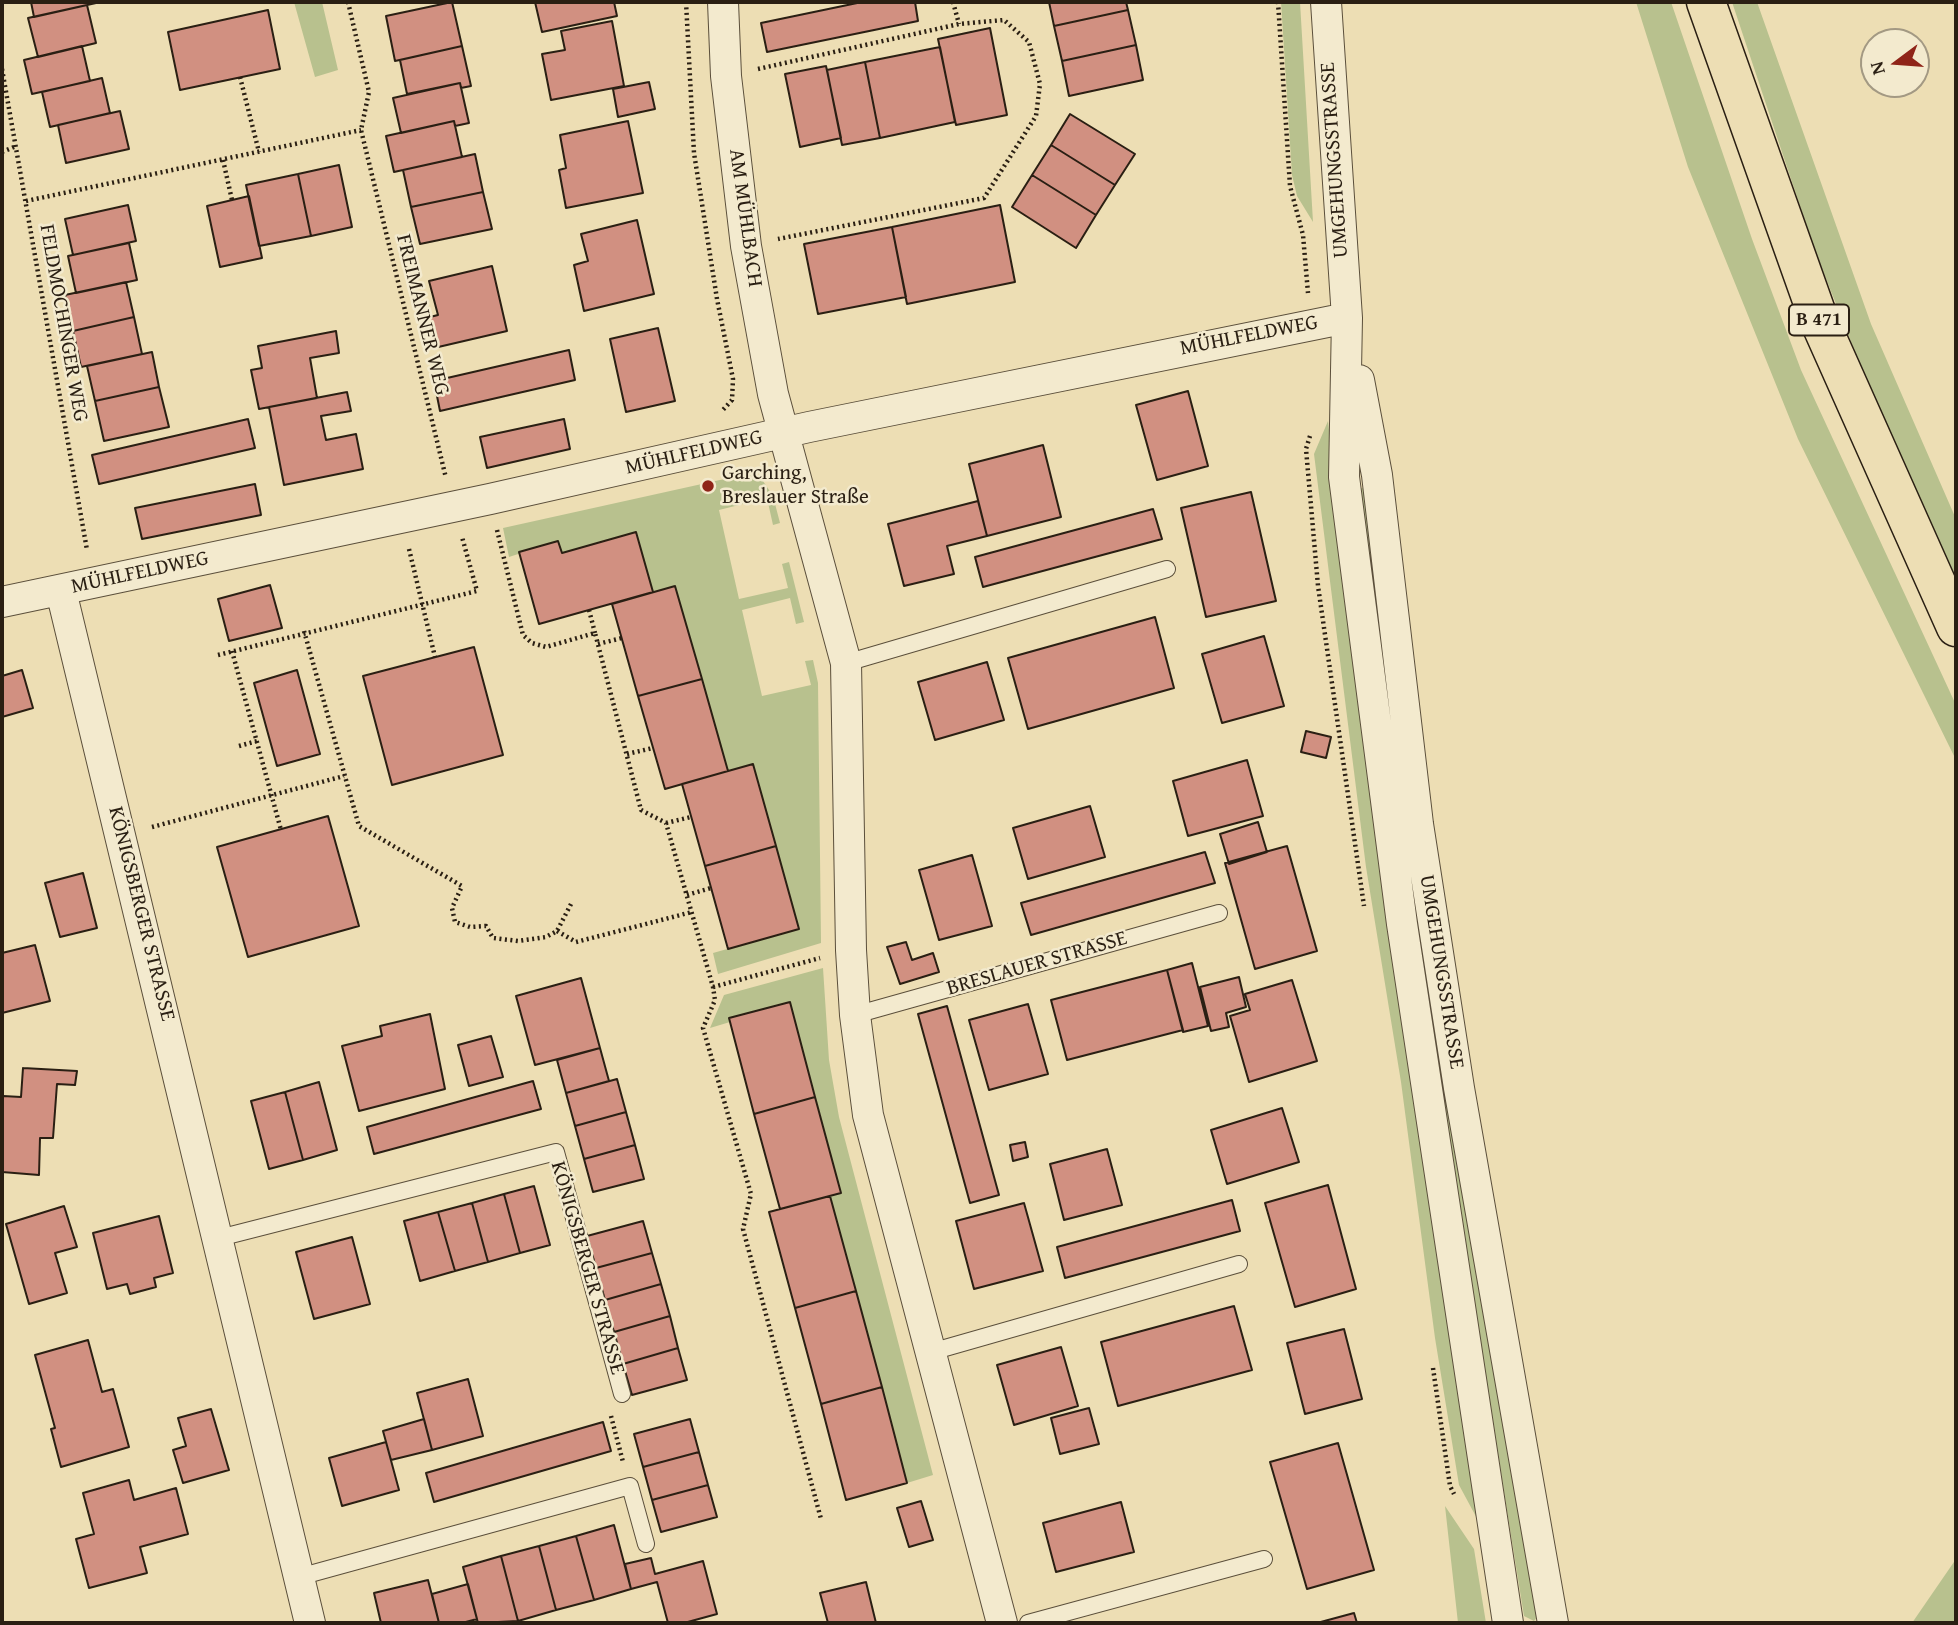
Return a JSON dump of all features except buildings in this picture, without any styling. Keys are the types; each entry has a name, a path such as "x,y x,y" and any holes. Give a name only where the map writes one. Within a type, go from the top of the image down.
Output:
{"main road":[{"name":"B 471","path":"1706,2 1819,320 1956,627"}],"street":[{"name":"AM MÜHLBACH","path":"723,2 726,76 746,246 782,433"},
{"name":"UMGEHUNGSSTRASSE","path":"1326,2 1347,318 1344,477 1402,925 1508,1623"},
{"name":"UMGEHUNGSSTRASSE","path":"1347,318 1377,475 1418,824 1457,1075 1553,1623"},
{"name":"MÜHLFELDWEG","path":"2,602 490,499 782,433 1347,318"},
{"path":"782,433 846,663 855,1015 868,1115 1002,1623"},
{"name":"KÖNIGSBERGER STRASSE","path":"61,591 310,1623"}],"lane":[{"path":"846,663 1167,569"},
{"name":"BRESLAUER STRASSE","path":"855,1015 1219,913"},
{"name":"KÖNIGSBERGER STRASSE","path":"219,1238 556,1152 622,1394"},
{"path":"930,1352 1239,1264"},
{"path":"299,1577 630,1486 646,1544"},
{"path":"1028,1623 1264,1559"}],"path":[{"name":"FREIMANNER WEG","path":"348,2 369,92 361,130 453,507 477,592 422,605"},
{"path":"686,2 694,153 717,299 733,379 732,400 714,418"},
{"path":"953,2 958,24"},
{"path":"726,76 958,24 1004,20 1029,42 1040,84 1036,116 984,198 746,246"},
{"name":"FELDMOCHINGER WEG","path":"2,69 93,583"},
{"path":"240,77 260,152"},
{"path":"26,201 361,130"},
{"path":"2,152 14,147"},
{"path":"223,160 232,200"},
{"path":"490,499 523,635 532,643 546,647 595,633"},
{"path":"402,517 435,657"},
{"path":"218,655 304,631 422,605"},
{"path":"589,610 641,810 666,823 691,817"},
{"path":"304,631 359,827 461,886 452,908 455,922 470,927 486,926 493,938 509,941 546,937 557,931 571,904"},
{"path":"597,644 622,638"},
{"path":"232,651 281,830"},
{"path":"239,746 257,741"},
{"path":"626,754 653,748"},
{"path":"148,828 344,776"},
{"path":"666,823 713,987 715,1000 703,1028 751,1194 743,1229 821,1519"},
{"path":"687,895 711,888"},
{"path":"557,931 576,942 692,912"},
{"path":"713,987 825,956 826,970"},
{"path":"622,1394 606,1398 630,1486"}],"green space":[{"path":"294,2 322,2 338,70 315,77"},
{"path":"1281,2 1300,2 1313,222 1297,196 1292,175"},
{"path":"1636,2 1671,2 1752,239 1801,370 1956,705 1956,760 1798,439 1688,167"},
{"path":"1732,2 1757,2 1871,324 1956,519 1956,579 1865,377 1815,251"},
{"path":"1328,421 1346,579 1487,1537 1459,1485 1435,1338 1401,1082 1366,867 1314,454"},
{"path":"747,474 763,481 773,496 780,523 773,525 767,498 719,510 739,599 788,588 782,564 789,562 804,622 796,624 790,598 742,610 762,696 811,685 805,661 813,660 818,683 821,943 718,974 713,953 798,929 728,771 675,586 653,592 636,532 562,553 558,541 509,557 503,528"},
{"path":"1359,489 1367,491 1539,1615 1534,1621 1524,1616 1439,1089"},
{"path":"823,968 829,1060 839,1117 933,1475 907,1483 830,1196 841,1192 790,1002 729,1018 730,1022 710,1028 724,995"},
{"path":"1445,1506 1474,1549 1486,1623 1458,1623"},
{"path":"1956,1559 1956,1623 1912,1623"}],"place":[{"name":"Garching, Breslauer Straße","path":"708,486"}]}
